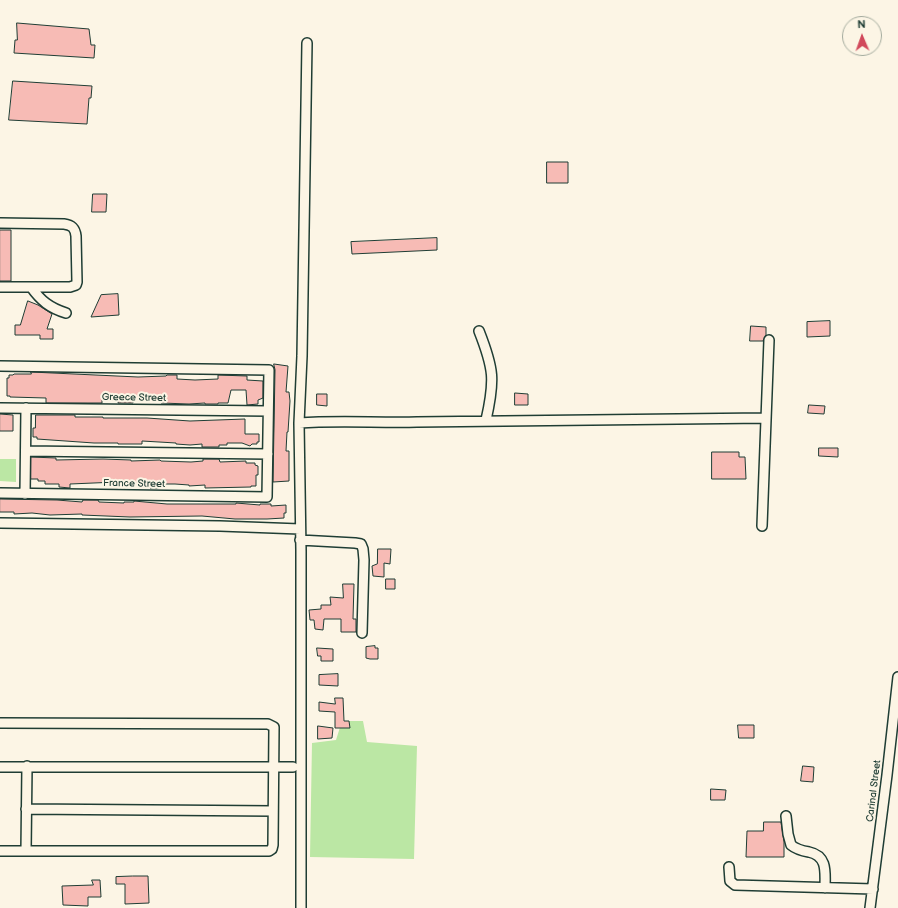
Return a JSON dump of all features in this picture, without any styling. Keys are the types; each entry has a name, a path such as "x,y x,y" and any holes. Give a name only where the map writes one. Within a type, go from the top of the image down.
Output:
{"street":[{"path":"301,908 299,423 302,356 307,43"},
{"path":"0,223 69,225 75,231 76,286 0,287"},
{"path":"32,287 44,303 56,310 66,313"},
{"path":"479,331 488,356 492,374 492,395 486,420"},
{"path":"762,526 769,340"},
{"path":"0,366 269,370 268,454 26,451"},
{"name":"Greece Street","path":"0,408 268,411"},
{"path":"25,494 26,408"},
{"path":"299,423 334,421 416,422 765,418"},
{"name":"France Street","path":"0,493 267,497 268,454"},
{"path":"0,523 220,526 300,529"},
{"path":"300,540 361,544 364,560 362,633"},
{"name":"Carinal Street","path":"870,908 898,677"},
{"path":"0,723 268,724 274,727 273,845 272,849 269,851 0,851"},
{"path":"26,851 27,766"},
{"path":"0,767 293,767"},
{"path":"26,810 273,811"},
{"path":"786,816 788,834 792,846 799,850 813,853 821,858 824,867 825,888"},
{"path":"729,867 730,881 735,885 873,889"}],"green space":[{"path":"0,459 16,459 16,482 0,481"},
{"path":"342,721 363,721 367,742 417,746 414,859 310,857 312,743 336,740"}],"building":[{"path":"17,23 89,29 91,45 95,45 94,58 14,53 15,40 17,40"},
{"path":"13,81 92,86 91,98 89,98 87,124 9,120"},
{"path":"547,162 568,162 568,183 547,183"},
{"path":"93,194 107,194 106,212 92,212"},
{"path":"0,230 11,230 11,281 0,281"},
{"path":"437,238 437,250 352,254 351,242"},
{"path":"118,294 119,315 91,317 101,295"},
{"path":"28,301 38,305 52,314 47,329 53,329 53,339 40,339 40,335 15,335 15,325 20,325"},
{"path":"830,321 830,336 807,337 807,322"},
{"path":"751,326 766,327 766,335 763,341 750,341"},
{"path":"274,364 288,366 286,392 289,392 290,401 286,451 289,451 289,481 273,482 275,370"},
{"path":"31,372 138,377 177,375 177,379 195,380 218,379 218,375 247,376 247,380 263,381 263,398 258,400 258,404 247,405 246,390 231,390 228,403 218,404 161,403 161,401 133,399 133,403 118,403 118,400 102,400 102,403 46,403 46,398 7,396 7,378 9,378 9,375 31,374"},
{"path":"515,393 528,394 528,405 515,405"},
{"path":"317,394 327,394 327,406 317,405"},
{"path":"809,405 825,406 824,414 808,413"},
{"path":"0,414 13,415 13,431 0,431"},
{"path":"36,415 75,415 75,417 147,418 190,421 245,419 245,434 259,434 259,442 250,446 242,443 227,443 227,445 219,445 219,447 202,447 202,444 190,445 142,441 142,444 118,444 37,439 37,437 33,437 33,428 35,428"},
{"path":"819,448 838,448 838,457 819,456"},
{"path":"712,452 739,452 739,457 745,457 746,479 712,479"},
{"path":"31,457 56,458 56,460 103,459 191,462 203,461 203,459 219,459 220,462 246,461 246,463 255,463 255,465 258,466 258,475 256,475 256,486 251,487 205,488 205,485 189,486 160,484 160,488 150,488 150,486 142,487 142,484 117,485 117,482 70,484 70,488 59,487 59,484 45,484 45,481 31,479"},
{"path":"0,499 82,502 83,500 98,500 99,502 124,503 134,501 167,504 271,504 271,506 286,505 286,513 284,513 284,518 267,519 235,519 202,516 130,517 82,514 14,514 14,512 0,512"},
{"path":"378,549 391,549 390,564 384,563 384,577 373,576 372,566 377,564"},
{"path":"386,579 395,579 395,589 386,589"},
{"path":"343,584 354,584 353,619 356,619 356,632 341,632 341,619 324,619 323,630 315,629 314,620 310,620 309,610 321,609 321,605 331,605 330,597 343,598"},
{"path":"375,646 375,648 378,648 378,659 366,658 366,647"},
{"path":"317,648 333,649 333,661 321,661 321,656 318,656"},
{"path":"338,674 338,686 319,685 319,675"},
{"path":"335,698 343,698 344,721 349,721 350,728 335,728 335,712 319,711 319,702 335,704"},
{"path":"738,725 754,725 754,738 739,738"},
{"path":"318,726 333,728 332,738 318,739"},
{"path":"803,766 814,767 813,782 801,781"},
{"path":"711,789 726,790 725,800 711,800"},
{"path":"764,822 781,822 784,842 784,857 746,857 747,831 763,831"},
{"path":"148,876 149,903 125,904 125,884 116,884 116,877"},
{"path":"92,880 100,880 101,897 88,897 88,906 63,905 62,886 93,885"}]}
